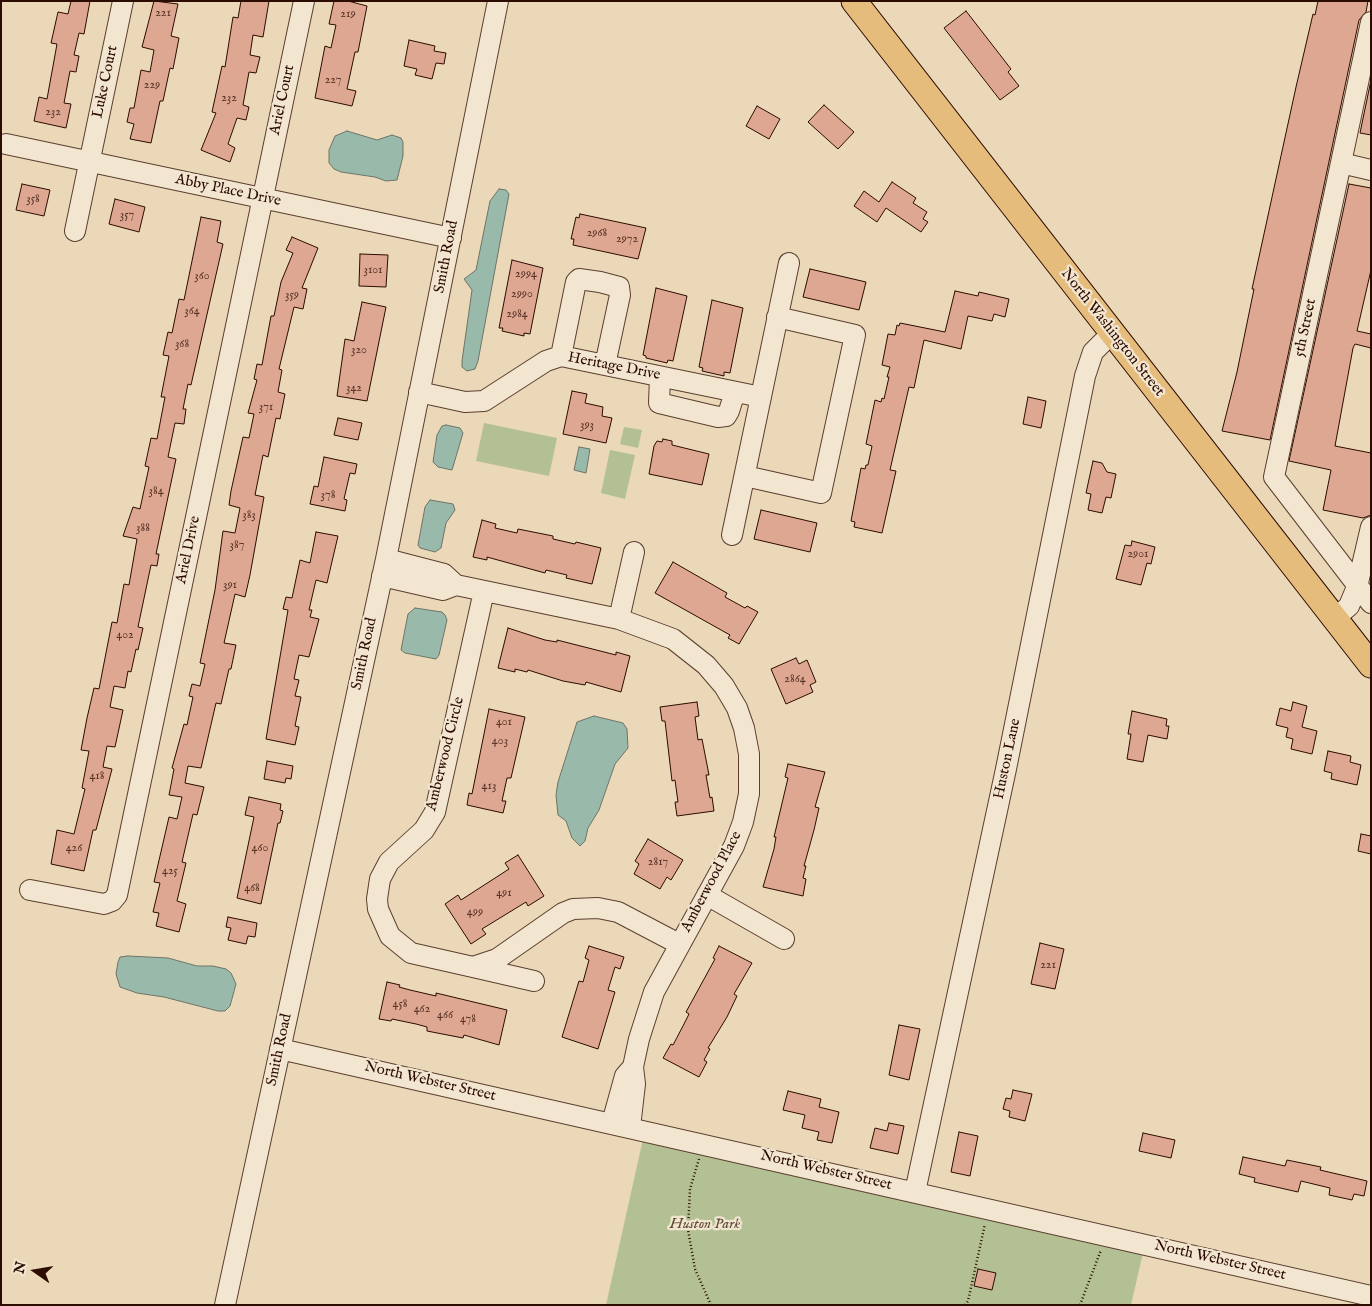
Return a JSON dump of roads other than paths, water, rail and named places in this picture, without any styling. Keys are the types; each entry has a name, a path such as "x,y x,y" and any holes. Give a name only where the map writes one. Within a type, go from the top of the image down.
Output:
{"main road":[{"name":"North Washington Street","path":"854,1 1371,665"}],"street":[{"name":"Luke Court","path":"75,231 123,1"},
{"name":"Ariel Court","path":"262,198 304,1"},
{"name":"Smith Road","path":"225,1305 384,567 498,1"},
{"name":"5th Street","path":"1371,22 1274,477 1371,603"},
{"name":"Abby Place Drive","path":"6,144 451,238"},
{"path":"1341,163 1371,170"},
{"name":"Ariel Drive","path":"30,890 104,904 117,895 262,198"},
{"path":"732,535 789,263"},
{"path":"561,356 576,282 579,279 600,282 619,287 620,295 605,366"},
{"path":"744,476 821,493 853,345 855,335 777,317"},
{"name":"Huston Lane","path":"915,1192 1006,769 1085,376 1093,352 1112,333"},
{"name":"Heritage Drive","path":"420,392 465,402 484,401 546,361 561,356 761,396"},
{"path":"660,376 659,403 718,417 726,416 730,411 735,392"},
{"path":"1334,619 1349,606 1358,587 1371,527"},
{"path":"619,619 634,552"},
{"name":"Amberwood Place","path":"384,567 444,574 456,585 619,619 673,640 706,665 724,686 744,728 748,754 749,794 743,822 734,846 654,992 639,1039 633,1067 635,1084 621,1125"},
{"name":"Amberwood Circle","path":"484,591 435,812 424,830 389,862 380,880 377,899 378,909 390,936 401,947 411,953 534,981"},
{"path":"706,895 784,939"},
{"path":"473,967 497,959 563,913 572,910 598,908 618,912 679,944"},
{"name":"North Webster Street","path":"280,1049 704,1143 1371,1296"}],"park label":[{"name":"Huston Park","path":"705,1225"}]}
